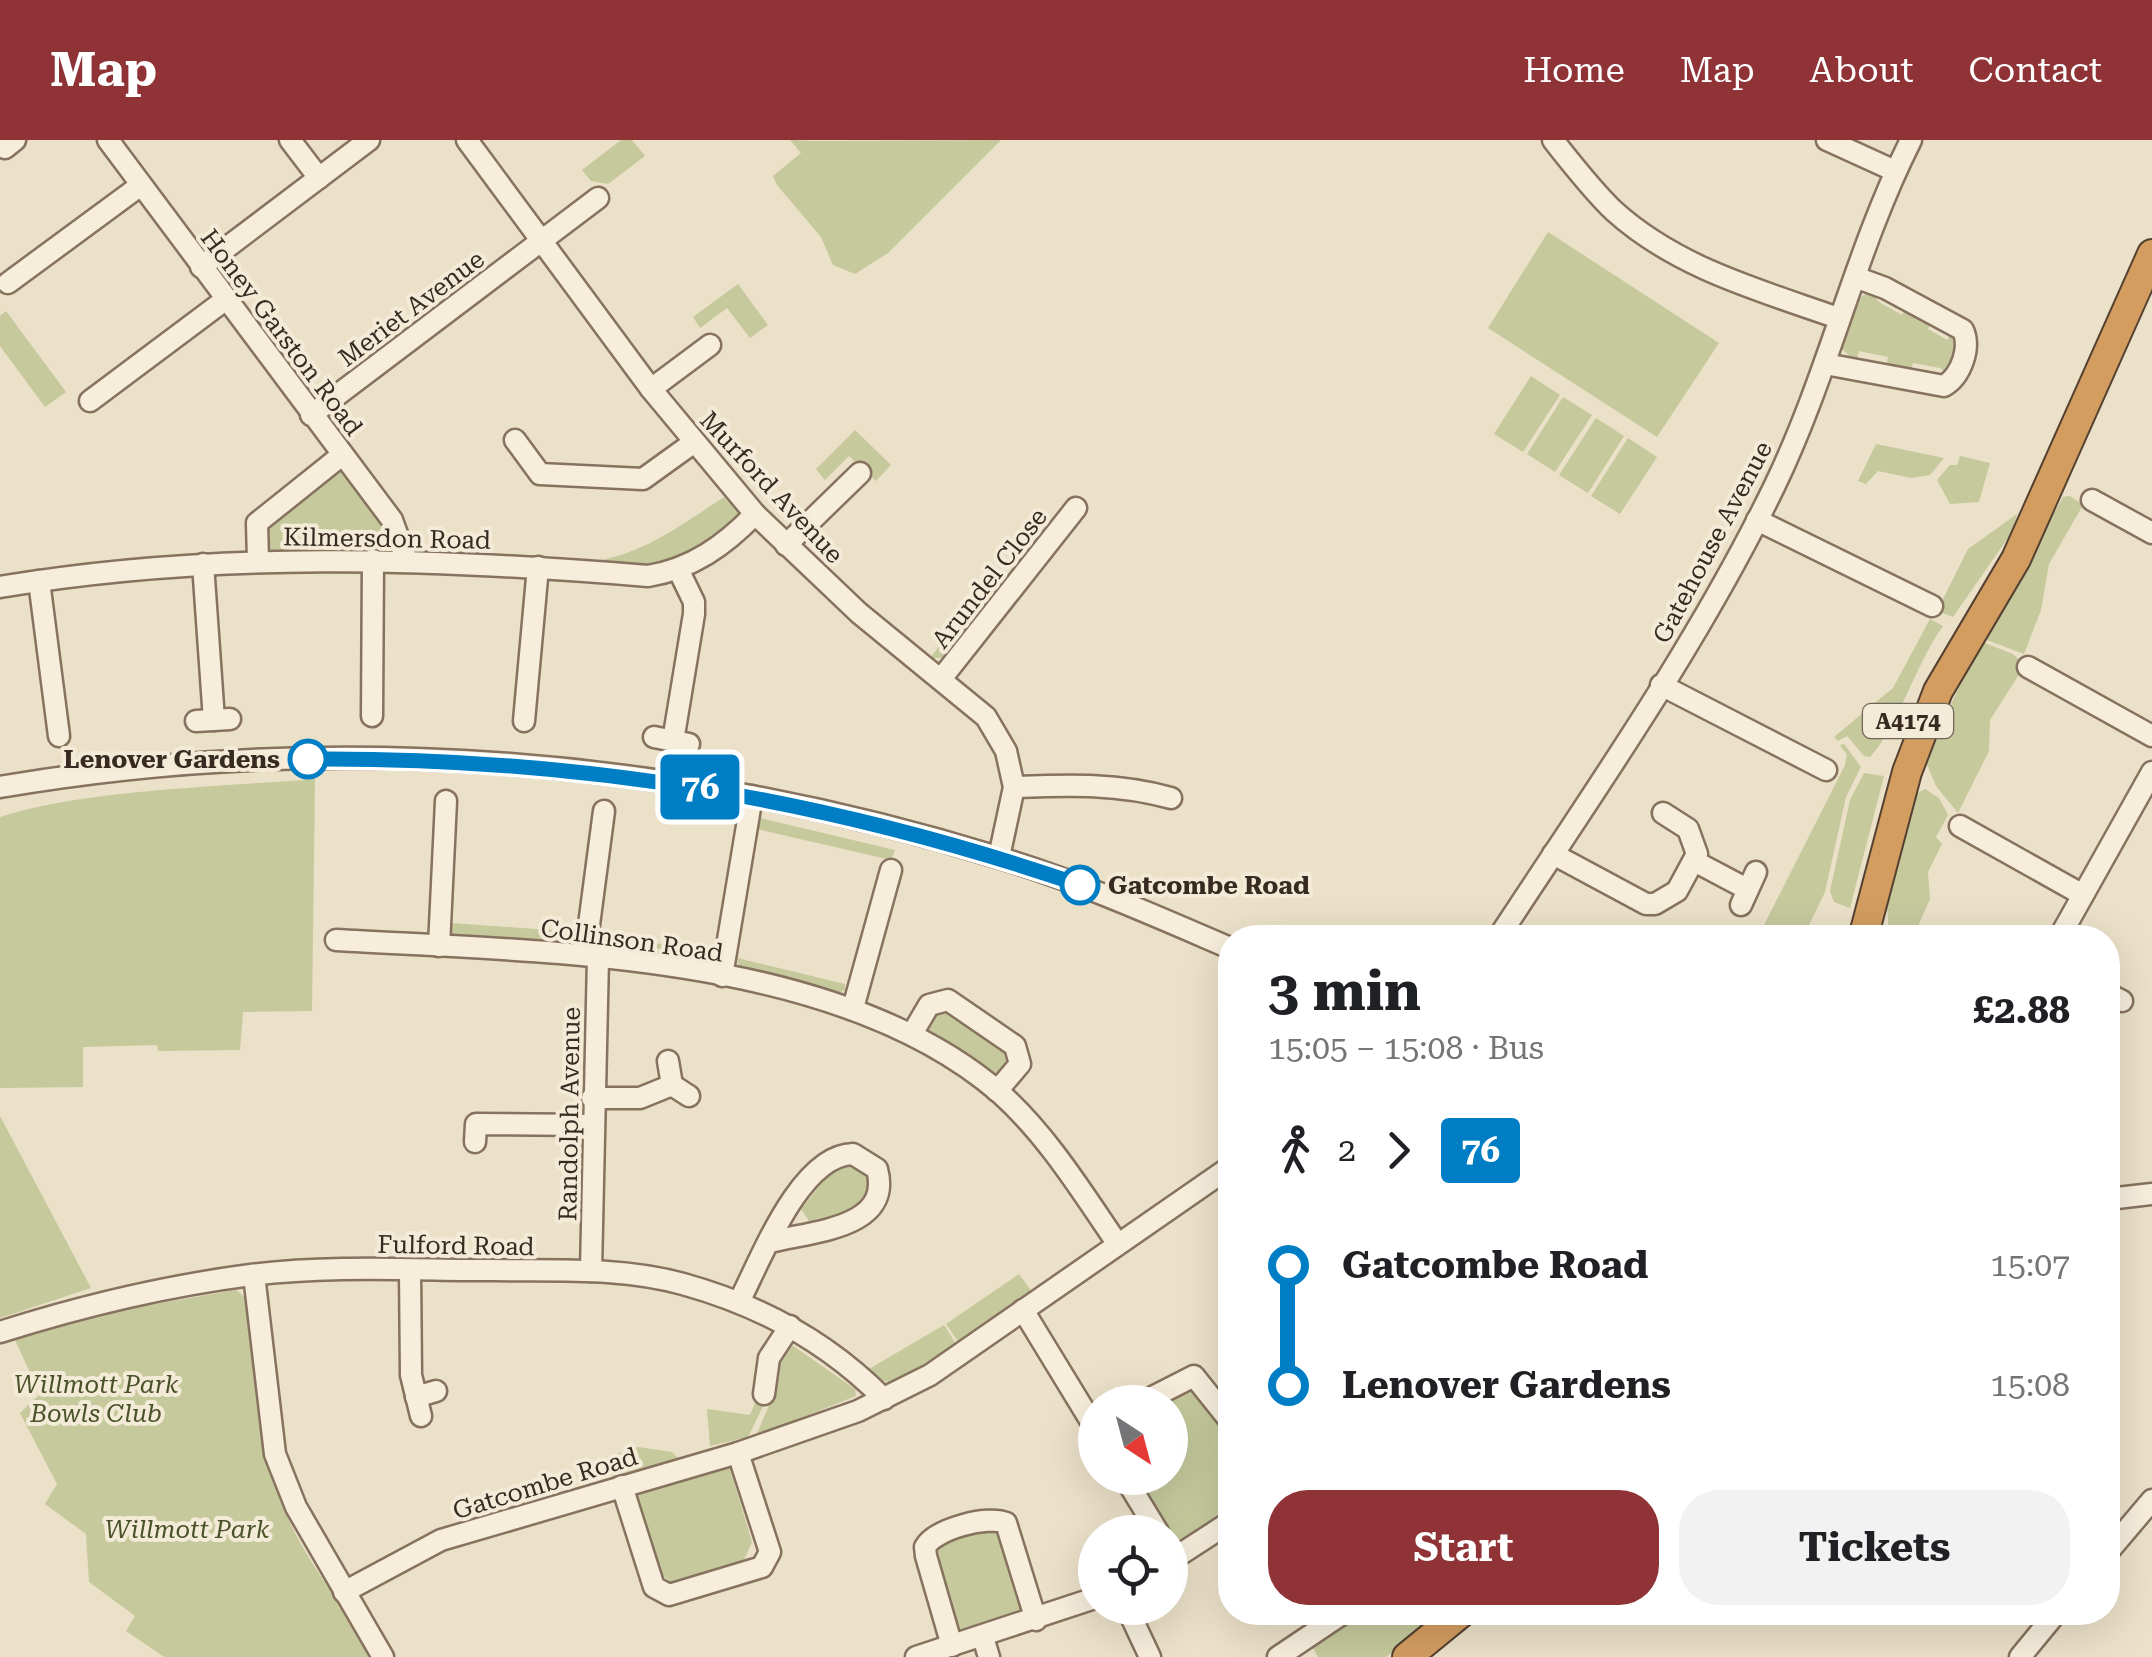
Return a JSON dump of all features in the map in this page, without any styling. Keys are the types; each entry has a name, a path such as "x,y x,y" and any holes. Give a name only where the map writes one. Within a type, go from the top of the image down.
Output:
{"highway":[{"name":"A4174","path":"1867,925 1920,736 1938,692 2016,559 2152,254"},
{"name":"A4174","path":"1848,925 1889,773 1916,700 1956,628 2028,530"},
{"path":"1407,1657 1446,1625"}],"street":[{"name":"Honey Garston Road","path":"108,140 392,520 406,560"},
{"path":"290,140 318,178"},
{"path":"201,268 369,140"},
{"name":"Murford Avenue","path":"467,140 651,390 756,514 786,545 986,717 998,735 1014,787 999,857"},
{"path":"1553,140 1614,210 1663,247 1712,273 1838,318"},
{"path":"1827,140 1895,171"},
{"name":"Gatehouse Avenue","path":"1507,925 1712,606 1757,520 1825,364 1838,318 1895,171 1911,140"},
{"path":"8,283 140,185"},
{"name":"Meriet Avenue","path":"311,414 598,198"},
{"path":"1825,364 1938,387 1955,380 1967,345 1963,330 1855,276"},
{"path":"90,402 225,300"},
{"path":"651,390 710,345"},
{"path":"516,440 540,474 643,478 694,443"},
{"path":"258,560 255,532 265,513 342,455"},
{"path":"786,545 860,473"},
{"path":"2092,500 2152,533"},
{"name":"Arundel Close","path":"941,679 1076,508"},
{"name":"Kilmersdon Road","path":"0,588 258,560 406,560 648,576 678,569 724,544 756,514"},
{"path":"1757,520 1924,596"},
{"path":"372,716 373,560"},
{"path":"203,564 213,720"},
{"path":"524,721 538,567"},
{"path":"672,741 694,614 694,602 678,569"},
{"path":"39,581 59,736"},
{"path":"2028,667 2152,736"},
{"path":"1661,685 1826,770"},
{"path":"0,787 87,772 216,760 416,758 632,776 752,796 891,826 999,857 1098,892 1218,943"},
{"path":"2066,925 2152,772"},
{"path":"1014,787 1093,784 1162,789"},
{"path":"722,976 752,796"},
{"path":"439,946 446,801"},
{"name":"Randolph Avenue","path":"591,1271 592,956 604,811"},
{"path":"1554,854 1646,904 1670,898 1696,862 1695,842 1688,828 1663,813"},
{"path":"1960,826 2083,894"},
{"path":"1696,862 1748,889"},
{"path":"853,1008 891,870"},
{"name":"Collinson Road","path":"336,940 592,956 722,976 853,1008 912,1034 998,1091 1060,1162 1117,1243"},
{"path":"912,1034 937,1000 961,1010 1015,1046 1020,1054 1020,1064 998,1091"},
{"path":"592,1098 640,1098 680,1091 668,1061"},
{"path":"476,1124 591,1124"},
{"path":"739,1302 784,1214 824,1161 854,1154 877,1169 880,1197 871,1211 857,1220 770,1242"},
{"name":"Gatcombe Road","path":"344,1592 441,1540 738,1453 884,1399 930,1375 1218,1176"},
{"path":"2120,1199 2151,1199"},
{"path":"410,1270 408,1316 424,1401"},
{"name":"Fulford Road","path":"0,1332 129,1295 254,1274 591,1271 680,1283 739,1302 790,1326 858,1372 884,1399"},
{"path":"254,1274 275,1454 296,1508 382,1657"},
{"path":"1024,1310 1078,1400"},
{"path":"764,1394 770,1358 790,1326"},
{"path":"1177,1385 1194,1376 1218,1406"},
{"path":"622,1486 654,1587 669,1595 762,1567 768,1561 770,1552 738,1453"},
{"path":"2120,1538 2152,1500"},
{"path":"952,1646 926,1556 925,1547 937,1535 994,1519 1006,1524 1036,1620"},
{"path":"1188,1547 1218,1529"},
{"path":"916,1657 952,1646 986,1647 1036,1620 1078,1604"},
{"path":"1135,1625 1150,1657"},
{"path":"1278,1657 1326,1625"},
{"path":"2020,1657 2046,1625"}],"green space":[{"path":"621,140 632,140 645,156 608,184 591,181 582,170"},
{"path":"790,140 1001,140 888,253 855,274 833,265 821,237 777,185 773,176 801,153"},
{"path":"1548,232 1719,343 1657,437 1488,328"},
{"path":"738,284 768,325 750,338 727,308 700,328 693,317"},
{"path":"1870,291 1879,302 1902,315 1908,306 1933,319 1928,329 1947,340 1953,330 1963,338 1950,376 1940,368 1913,363 1910,374 1886,369 1888,357 1859,351 1856,362 1841,348 1861,297"},
{"path":"6,311 66,392 45,407 0,346 0,316"},
{"path":"1531,376 1560,395 1523,452 1494,434"},
{"path":"1563,397 1592,415 1555,472 1527,454"},
{"path":"1596,418 1624,436 1588,493 1559,475"},
{"path":"855,430 891,465 876,481 849,456 825,480 816,469"},
{"path":"1628,438 1657,457 1620,514 1591,496"},
{"path":"1876,444 1944,458 1930,475 1911,478 1878,471 1866,484 1858,481"},
{"path":"1960,456 1990,463 1979,502 1950,504 1937,480 1950,465 1957,465"},
{"path":"334,470 345,470 385,521 398,551 275,554 264,546 262,527"},
{"path":"2070,496 2083,505 2049,564 2041,610 2024,654 1987,640 1985,635 2063,497"},
{"path":"724,497 739,513 738,520 686,557 632,566 587,562 642,547"},
{"path":"2017,514 2012,532 1953,617 1937,611 1968,549"},
{"path":"995,575 1001,586 944,658 930,658"},
{"path":"1930,619 1943,626 1880,744 1870,757 1864,756 1847,736 1838,741 1834,737 1893,688"},
{"path":"1979,644 2013,654 2025,665 1990,720 1989,751 1958,813 1936,786 1925,760"},
{"path":"1844,744 1861,767 1846,797 1825,892 1809,925 1764,925 1845,765 1847,755 1840,745"},
{"path":"1864,773 1884,776 1850,908 1834,902 1830,891 1850,800"},
{"path":"315,779 312,1011 243,1012 240,1050 158,1051 157,1045 83,1047 83,1087 0,1088 0,817 113,795"},
{"path":"1925,789 1939,798 1948,815 1936,837 1942,844 1928,872 1930,899 1918,925 1888,925 1887,904 1914,795"},
{"path":"760,818 895,850 891,860 757,829"},
{"path":"451,923 579,932 569,943 458,937 451,933"},
{"path":"601,935 716,952 715,959 706,964 607,948 601,944"},
{"path":"737,958 845,984 845,990 834,995 740,970"},
{"path":"940,1010 1009,1053 1011,1059 1001,1077 994,1078 924,1031 931,1015"},
{"path":"0,1116 91,1288 0,1318"},
{"path":"846,1161 871,1174 874,1197 845,1213 809,1221 801,1209 824,1180 824,1172"},
{"path":"1019,1274 1032,1292 959,1343 946,1324"},
{"name":"Willmott Park","path":"236,1290 245,1297 264,1436 288,1518 374,1657 164,1657 126,1631 135,1616 89,1582 86,1534 45,1504 57,1484 20,1413 40,1394 15,1340 109,1312"},
{"path":"944,1325 956,1344 892,1383 877,1379 869,1369"},
{"path":"789,1343 855,1389 856,1396 756,1436 772,1398 778,1363"},
{"path":"1196,1383 1218,1421 1218,1521 1188,1538 1188,1515 1155,1515 1143,1495 1188,1495 1188,1387"},
{"path":"758,1396 767,1398 748,1437 710,1446 707,1409 750,1415"},
{"path":"638,1447 672,1452 678,1458 613,1478 607,1457"},
{"path":"729,1465 752,1542 744,1560 672,1583 657,1571 634,1494"},
{"path":"993,1525 998,1529 1023,1606 1019,1615 960,1633 953,1631 933,1543"},
{"path":"1338,1625 1427,1625 1386,1657 1318,1657 1310,1643"}],"bus line":[{"name":"76","path":"308,759 416,758 632,776 752,796 891,826 1080,885"}],"place":[{"name":"Lenover Gardens","path":"308,759"},
{"name":"Gatcombe Road","path":"1080,885"}],"park label":[{"name":"Willmott Park Bowls Club","path":"96,1398"}]}
